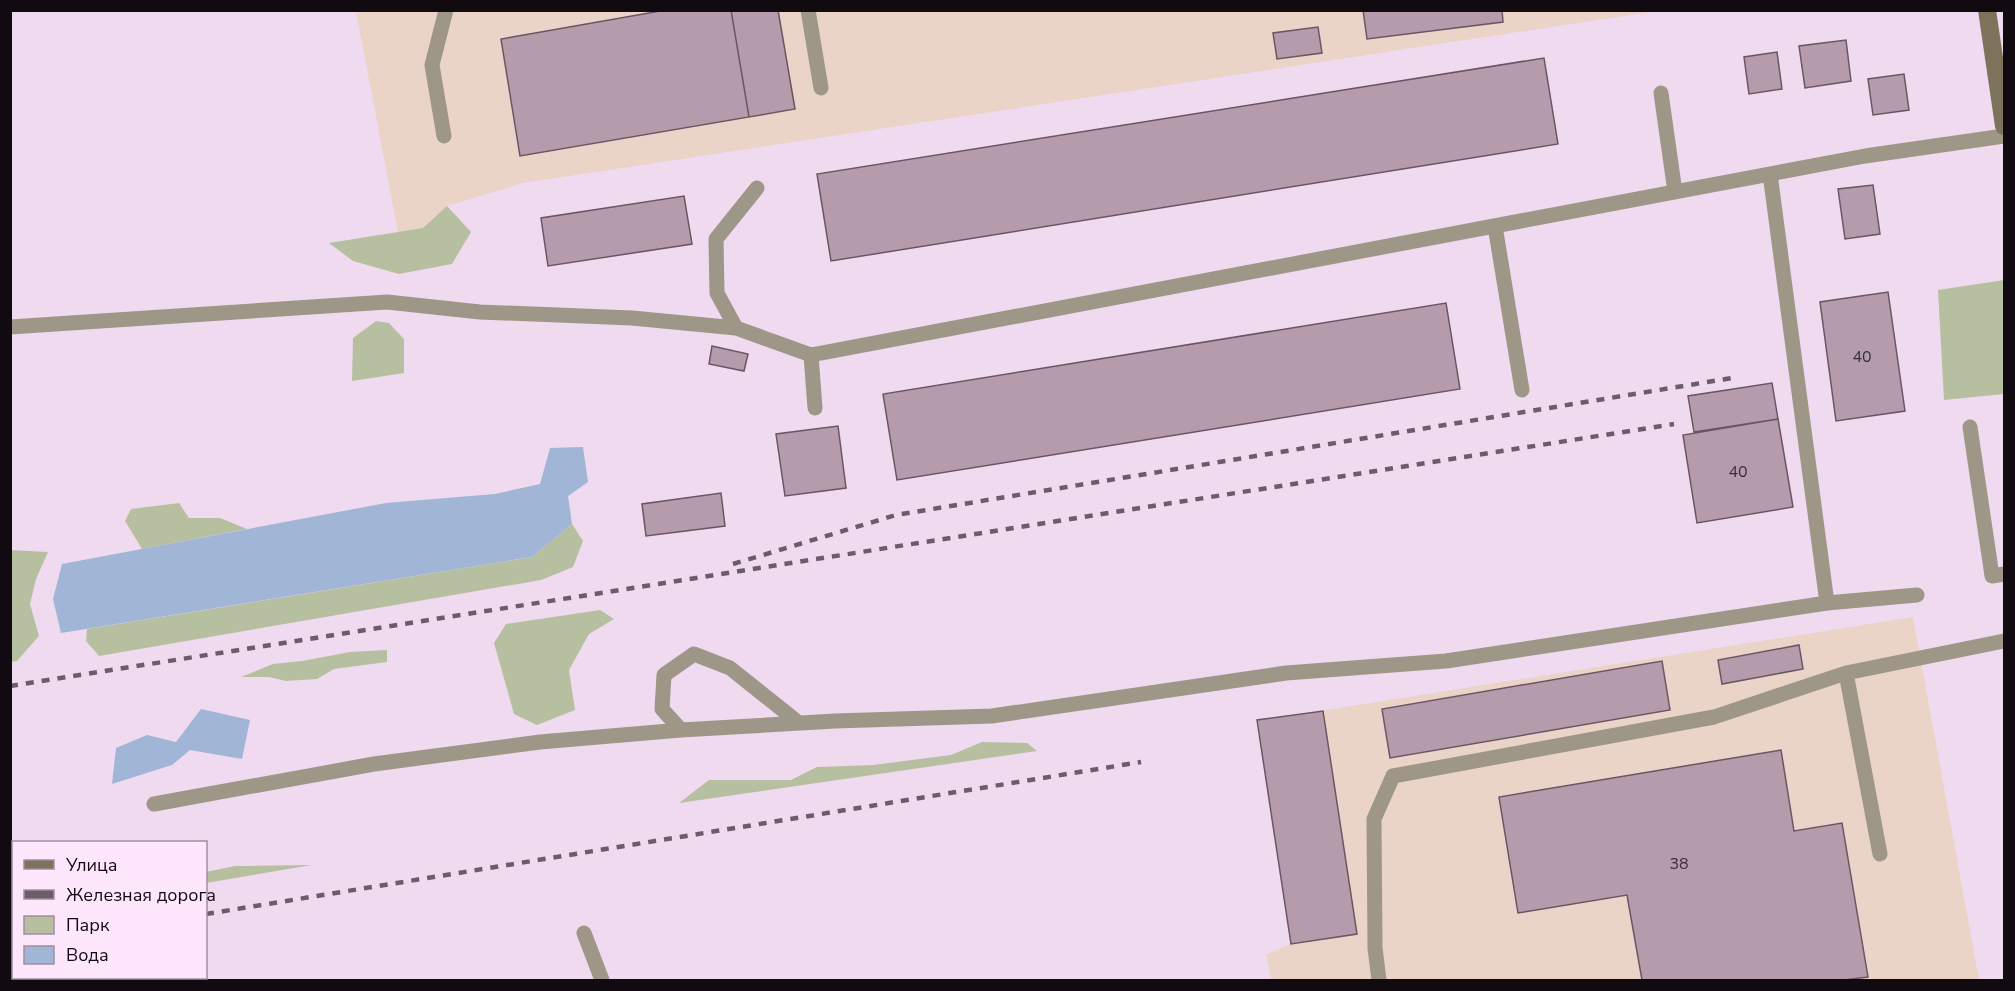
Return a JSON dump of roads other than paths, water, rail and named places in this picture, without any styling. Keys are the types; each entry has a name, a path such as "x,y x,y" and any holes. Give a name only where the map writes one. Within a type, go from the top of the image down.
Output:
{"street":[{"path":"1987,10 2004,126"}],"lane":[{"path":"444,136 432,65 446,10"},
{"path":"808,10 821,88"},
{"path":"1661,93 1676,192"},
{"path":"10,327 387,302 480,312 632,318 736,328 811,355 1865,156 2004,136"},
{"path":"1770,174 1827,603"},
{"path":"736,328 717,293 716,239 757,188"},
{"path":"1495,226 1522,390"},
{"path":"811,355 815,408"},
{"path":"1970,427 1992,576 2004,574"},
{"path":"154,804 374,764 540,742 799,723 992,716 1286,673 1446,661 1827,603 1917,595"},
{"path":"1379,981 1375,948 1374,819 1394,776 1714,717 1846,673 2004,641"},
{"path":"681,730 662,709 664,675 694,654 730,668 799,723"},
{"path":"1846,673 1880,854"},
{"path":"584,933 602,981"}],"water":[{"path":"583,447 588,482 568,496 572,524 532,557 61,633 53,599 62,564 386,503 495,494 540,484 550,448"},
{"path":"201,709 250,720 242,759 190,750 172,765 112,784 116,748 147,735 176,742"}],"railway":[{"path":"733,564 896,515 1738,377"},
{"path":"10,686 1674,424"},
{"path":"207,914 1141,762"}]}
